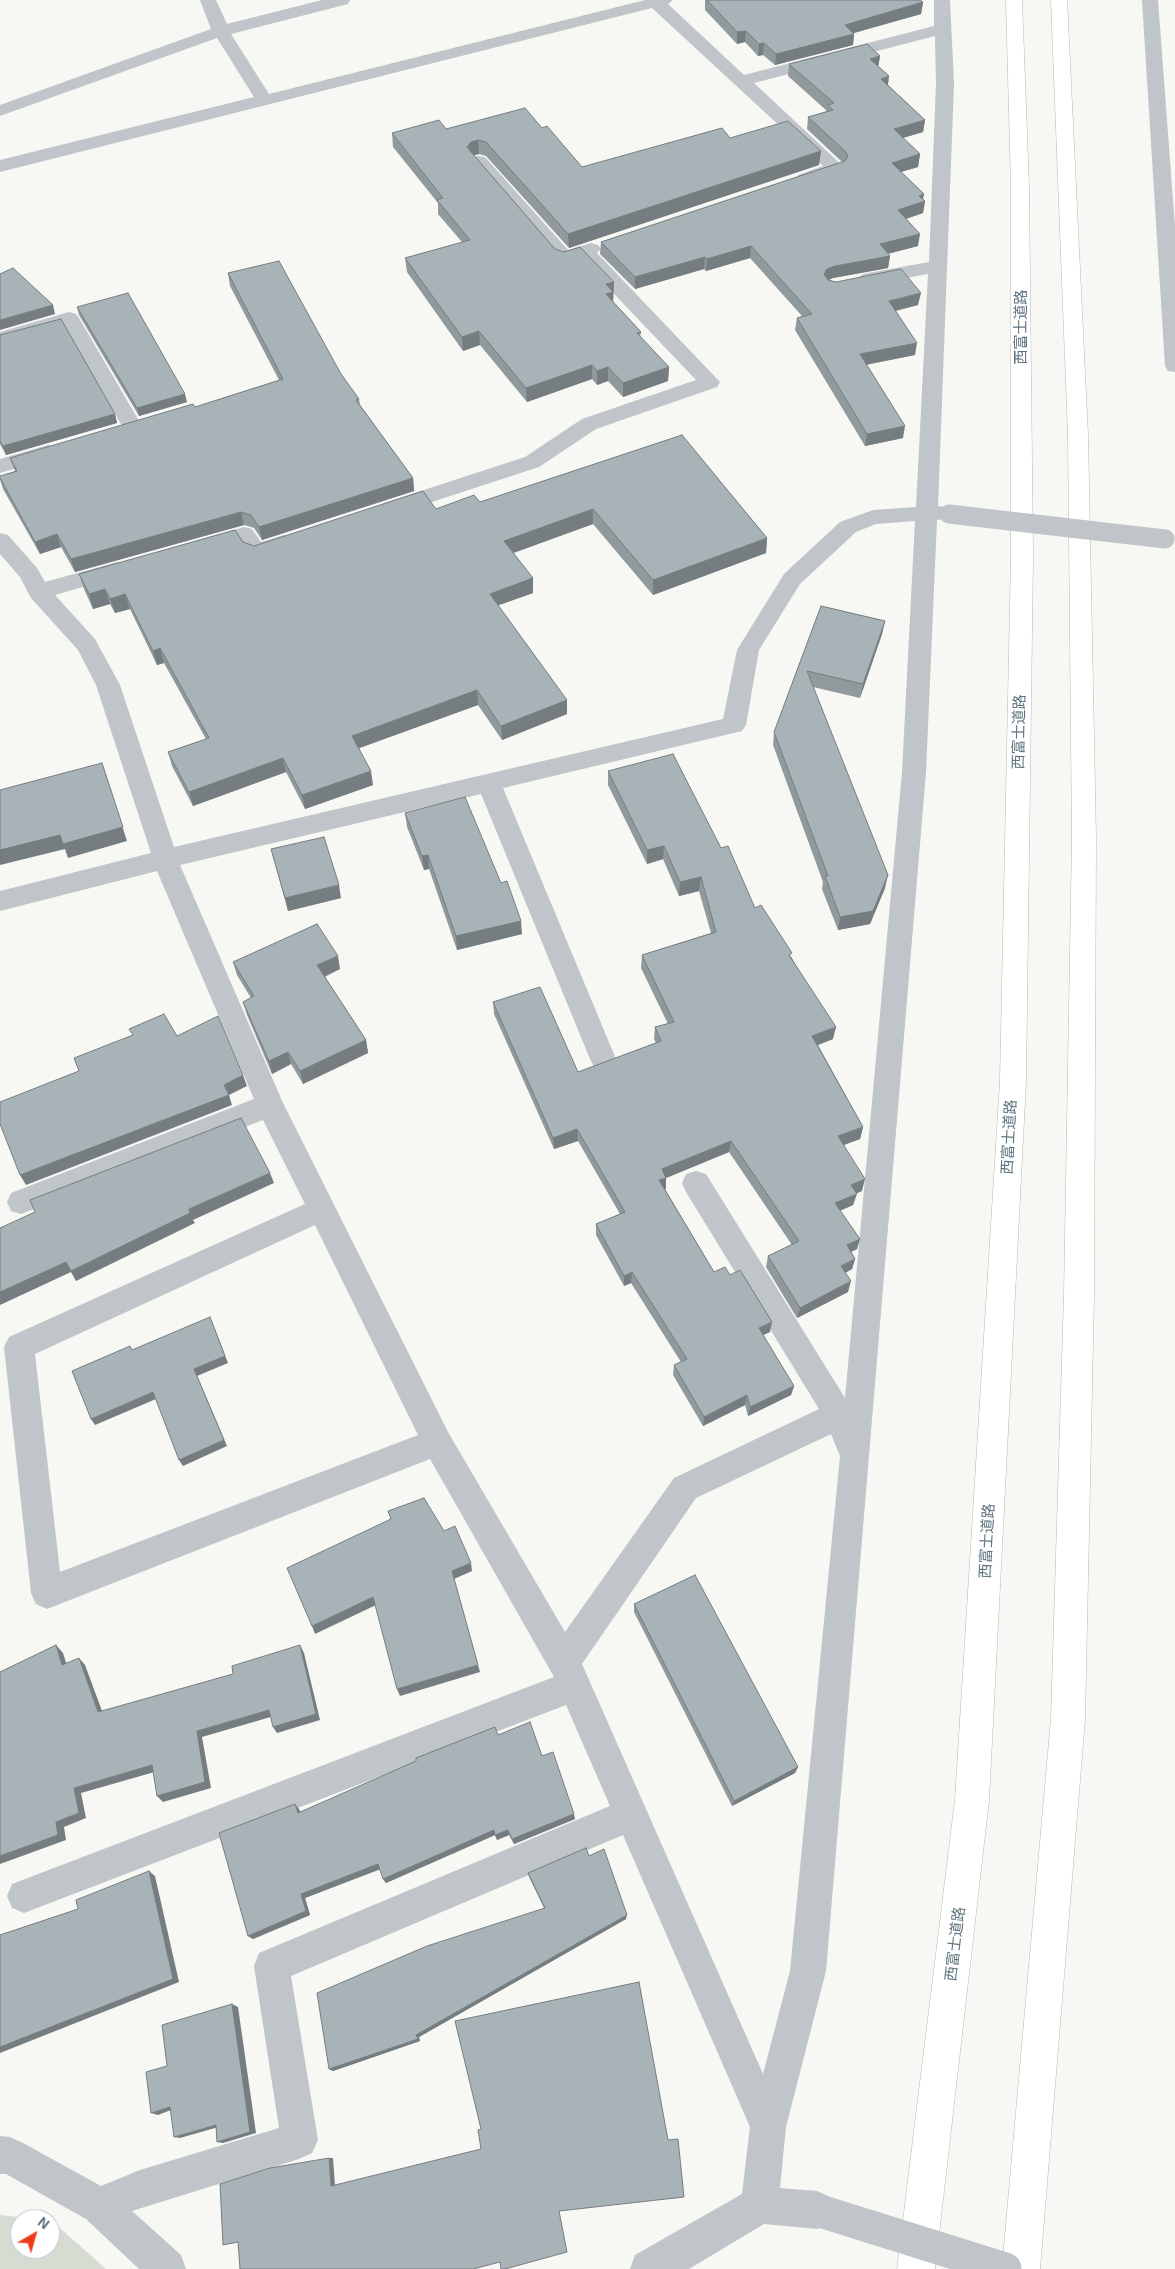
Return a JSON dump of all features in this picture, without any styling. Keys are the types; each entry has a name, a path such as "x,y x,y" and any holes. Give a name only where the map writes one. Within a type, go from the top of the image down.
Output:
{"highway":[{"name":"西富士道路","path":"916,2269 972,1800 1013,1081 1022,556 1020,187 1014,0"},
{"path":"1021,2269 1068,1719 1079,1295 1084,839 1079,464 1059,0"}],"street":[{"path":"208,0 221,31 264,100"},
{"path":"0,111 221,31 342,0"},
{"path":"760,2205 768,2127 808,1971 938,513 938,266 945,84 942,0"},
{"path":"1150,0 1175,366"},
{"path":"0,166 658,1 740,81 836,168 789,184"},
{"path":"740,81 942,29"},
{"path":"479,161 564,258 612,242"},
{"path":"370,514 532,462 589,424 710,382 584,251"},
{"path":"853,282 938,266"},
{"path":"0,338 69,318 131,426"},
{"path":"0,466 66,446"},
{"path":"0,901 165,859 734,725 748,650 792,579 848,527 872,517 938,513 1170,539"},
{"path":"179,552 244,534 256,551 304,536"},
{"path":"0,540 29,573 39,592 87,645 108,686 165,859 270,1105 437,1442 570,1673 630,1815 768,2127"},
{"path":"39,592 132,566"},
{"path":"488,784 603,1059"},
{"path":"21,1202 270,1105"},
{"path":"696,1183 839,1415 855,1456"},
{"path":"322,1209 19,1347 47,1593 437,1442"},
{"path":"24,1896 570,1673 685,1488 839,1415"},
{"path":"99,2206 140,2189 299,2140 272,1966 630,1815"},
{"path":"0,2155 10,2156 99,2206 166,2269"},
{"path":"649,2269 760,2205 817,2210 1005,2269"}],"shaded area":[{"path":"0,2215 10,2216 10,2259 60,2259 60,2228 106,2269 0,2269"}],"building":[{"path":"707,0 920,0 923,2 845,25 854,34 776,54 764,43 759,44 746,31 737,32"},
{"path":"867,44 880,56 870,59 889,76 881,79 925,120 894,129 920,154 892,163 924,194 919,196 925,201 898,210 920,234 880,244 890,256 835,266 827,269 824,274 828,280 836,282 901,269 921,293 889,301 917,343 860,354 905,426 867,434 797,318 812,314 751,246 635,277 601,242 845,161 848,156 845,151 808,117 833,110 828,105 834,103 789,64"},
{"path":"525,108 542,128 547,126 582,167 722,128 730,138 788,121 821,151 568,234 486,142 478,140 471,142 467,147 555,249 564,252 580,247 614,282 606,284 613,292 606,294 641,332 637,333 669,367 623,383 608,367 597,371 592,365 526,388 479,331 462,337 405,258 470,240 437,200 443,198 392,133 439,120 446,129"},
{"path":"279,261 341,374 359,399 356,400 413,478 259,527 251,515 241,512 71,559 57,534 35,542 0,478 0,476 17,471 10,458 193,404 195,407 283,379 228,273"},
{"path":"13,268 53,305 0,320 0,274"},
{"path":"128,293 185,394 137,408 77,307"},
{"path":"61,319 115,414 3,446 0,441 0,335"},
{"path":"682,435 767,538 653,580 593,509 504,541 533,578 490,594 567,700 501,726 477,690 352,736 371,771 302,795 283,758 189,792 168,752 209,738 160,648 153,651 125,594 110,599 105,589 89,594 79,574 235,530 243,542 254,546 423,491 436,509 474,495 480,502"},
{"path":"821,606 885,621 863,684 807,671 888,875 873,911 840,917 825,876 828,876 774,732"},
{"path":"673,754 721,848 728,846 755,908 761,905 792,953 789,955 836,1027 812,1036 863,1127 838,1136 865,1179 851,1185 857,1194 835,1203 860,1239 847,1245 855,1259 841,1266 851,1281 800,1308 768,1256 799,1241 731,1141 662,1169 666,1178 659,1180 714,1272 725,1267 730,1275 740,1270 772,1322 759,1328 794,1386 750,1407 747,1395 704,1417 674,1365 687,1359 632,1272 624,1276 596,1224 625,1212 577,1129 553,1138 493,1002 540,987 578,1072 661,1041 655,1027 674,1022 642,955 716,932 701,877 680,882 664,846 647,850 608,771"},
{"path":"102,763 123,827 63,844 60,835 0,850 0,790"},
{"path":"465,797 501,883 507,881 521,921 456,936 428,855 422,856 405,813"},
{"path":"324,837 339,885 285,898 271,849"},
{"path":"317,924 338,956 317,965 366,1040 300,1071 288,1052 269,1061 243,1002 254,996 233,962"},
{"path":"164,1014 177,1036 218,1016 243,1075 224,1085 229,1095 20,1175 0,1124 0,1102 79,1071 74,1058 133,1035 129,1029"},
{"path":"241,1118 270,1173 189,1209 190,1213 71,1271 66,1262 0,1292 0,1228 35,1212 30,1200"},
{"path":"210,1317 225,1356 194,1369 224,1440 179,1460 153,1392 91,1419 72,1371 130,1346 132,1350"},
{"path":"424,1498 444,1531 455,1526 471,1563 452,1571 478,1665 397,1689 373,1597 312,1626 287,1568 391,1519 388,1511"},
{"path":"695,1575 798,1767 734,1801 634,1604"},
{"path":"56,1645 62,1665 79,1658 98,1712 233,1674 232,1666 300,1645 316,1714 273,1727 269,1710 197,1731 205,1782 157,1796 152,1765 74,1788 79,1813 56,1822 58,1835 0,1856 0,1672"},
{"path":"530,1722 542,1756 553,1752 574,1814 512,1839 508,1830 495,1835 494,1830 383,1879 378,1864 301,1894 306,1911 248,1936 219,1833 295,1804 298,1813 416,1761 416,1758 495,1727 498,1735"},
{"path":"586,1848 589,1856 604,1849 627,1915 416,2035 418,2039 329,2069 317,1993 427,1946 545,1908 528,1873"},
{"path":"149,1871 173,1979 0,2047 0,1935 78,1909 76,1900"},
{"path":"639,1982 668,2140 678,2139 684,2197 559,2211 567,2252 505,2269 501,2269 500,2262 473,2269 240,2269 238,2242 223,2245 220,2184 270,2168 329,2158 331,2186 481,2149 478,2130 481,2129 455,2021"},
{"path":"232,2004 250,2132 217,2142 216,2125 174,2137 170,2107 151,2113 146,2072 167,2066 162,2025"}]}
